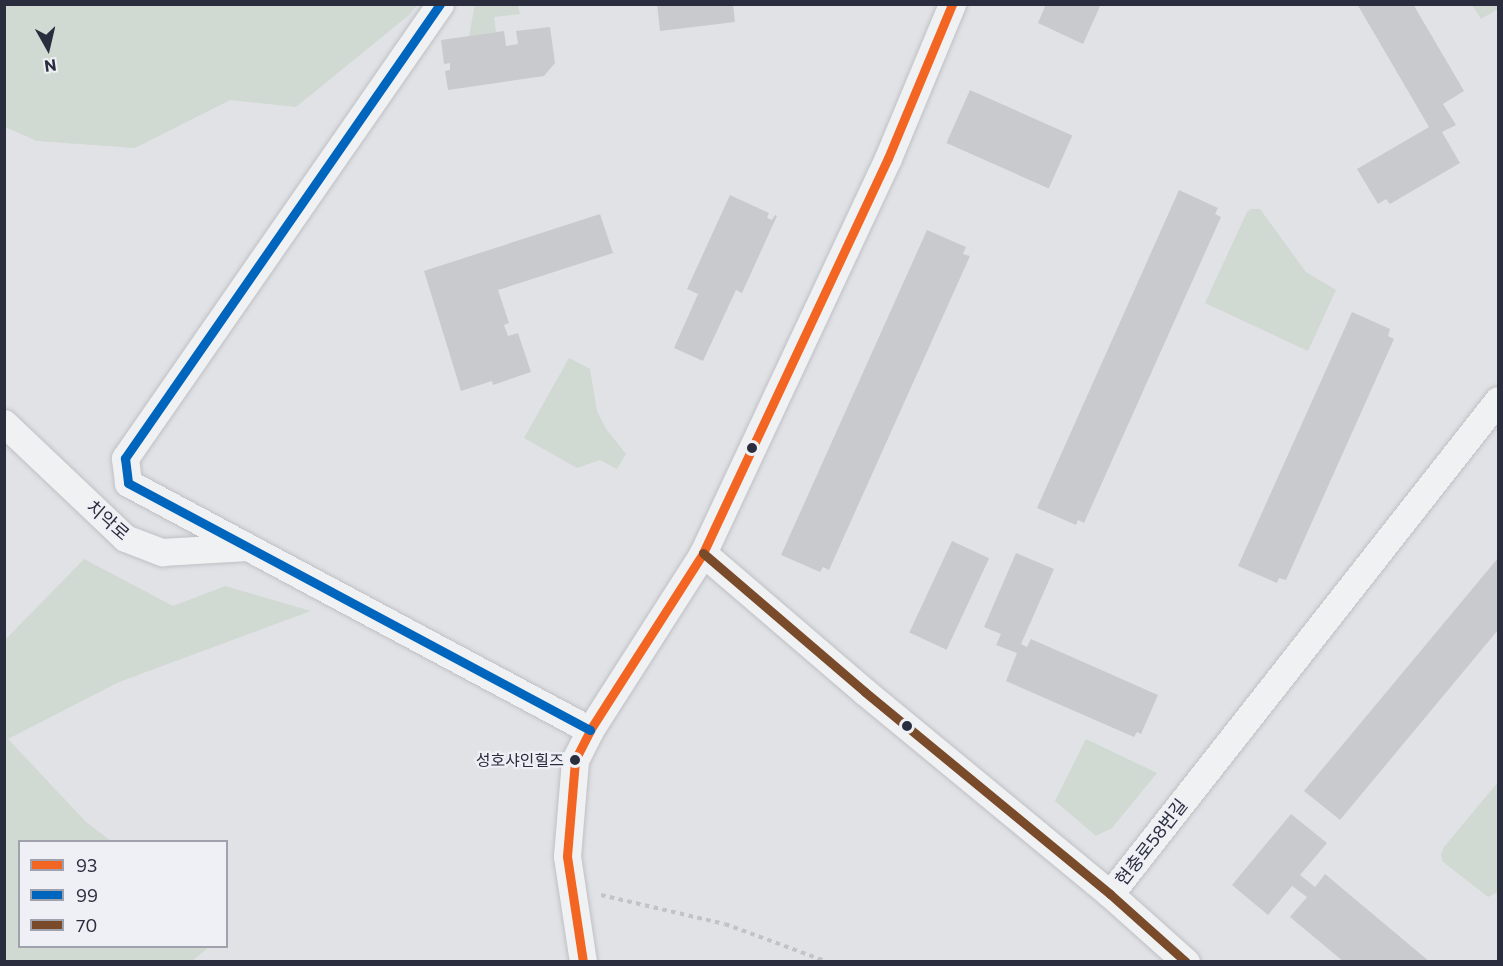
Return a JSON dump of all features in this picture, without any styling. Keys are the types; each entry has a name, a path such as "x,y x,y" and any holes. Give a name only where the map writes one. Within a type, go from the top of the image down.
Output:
{"street":[{"path":"440,4 125,458 128,483 590,730"},
{"path":"583,962 567,856 574,760 590,730 703,553 888,158 952,4"},
{"name":"현충로58번길","path":"703,553 866,692 1110,894 1498,400"},
{"name":"치악로","path":"4,423 126,538 162,552 248,546"},
{"path":"1110,894 1186,962"}],"path":[{"path":"571,887 724,924 828,962"}],"shaded area":[{"path":"5,4 417,5 409,15 296,107 230,100 135,148 37,141 5,127"},
{"path":"475,4 518,5 520,14 494,17 496,32 469,36"},
{"path":"1472,5 1498,5 1498,9 1481,19"},
{"path":"1251,209 1260,209 1306,272 1336,290 1308,351 1205,303 1247,212"},
{"path":"569,358 590,369 597,411 606,429 626,454 617,469 600,460 577,468 524,438"},
{"path":"84,559 173,606 225,586 311,611 119,682 8,739 86,822 110,840 18,840 18,948 208,948 192,961 5,961 5,640"},
{"path":"1086,739 1157,773 1112,828 1096,836 1055,801"},
{"path":"1498,782 1498,892 1488,897 1442,861 1441,854 1444,847"}],"building":[{"path":"657,4 733,4 735,22 660,31"},
{"path":"1046,4 1101,4 1083,44 1038,23"},
{"path":"1357,4 1413,4 1464,91 1443,104 1456,125 1442,132 1460,163 1390,204 1386,199 1378,204 1357,169 1429,127"},
{"path":"550,27 555,63 544,76 448,90 445,71 450,70 450,63 444,64 441,40 504,31 506,46 518,44 516,31"},
{"path":"970,90 1072,136 1049,189 946,143"},
{"path":"1179,190 1218,208 1215,214 1221,217 1084,523 1078,520 1076,525 1037,508"},
{"path":"730,195 769,213 767,218 772,220 775,215 777,216 742,293 736,290 703,361 674,348 698,294 687,289"},
{"path":"600,214 613,253 498,290 509,323 504,325 508,336 518,333 531,372 493,385 492,381 461,391 424,271"},
{"path":"927,230 966,247 963,254 970,256 829,570 823,567 820,572 781,555"},
{"path":"1352,312 1390,329 1388,336 1394,339 1286,580 1279,578 1277,583 1238,566"},
{"path":"952,541 989,558 946,650 909,633"},
{"path":"1016,553 1054,569 1021,644 1027,647 1031,639 1158,695 1141,734 1137,732 1134,737 1006,681 1017,653 996,645 1001,634 984,627"},
{"path":"1498,558 1498,630 1340,820 1304,791"},
{"path":"1291,814 1327,843 1300,875 1315,887 1325,874 1430,962 1344,962 1290,917 1307,897 1292,886 1268,915 1232,885"}],"transit line":[{"name":"99","path":"440,4 125,458 128,483 590,730"},
{"name":"93","path":"583,962 567,856 575,760 590,730 703,553 888,158 952,4"},
{"name":"70","path":"703,553 865,692 1110,894 1186,962"}],"place":[{"name":"성호샤인힐즈","path":"575,760"}]}
